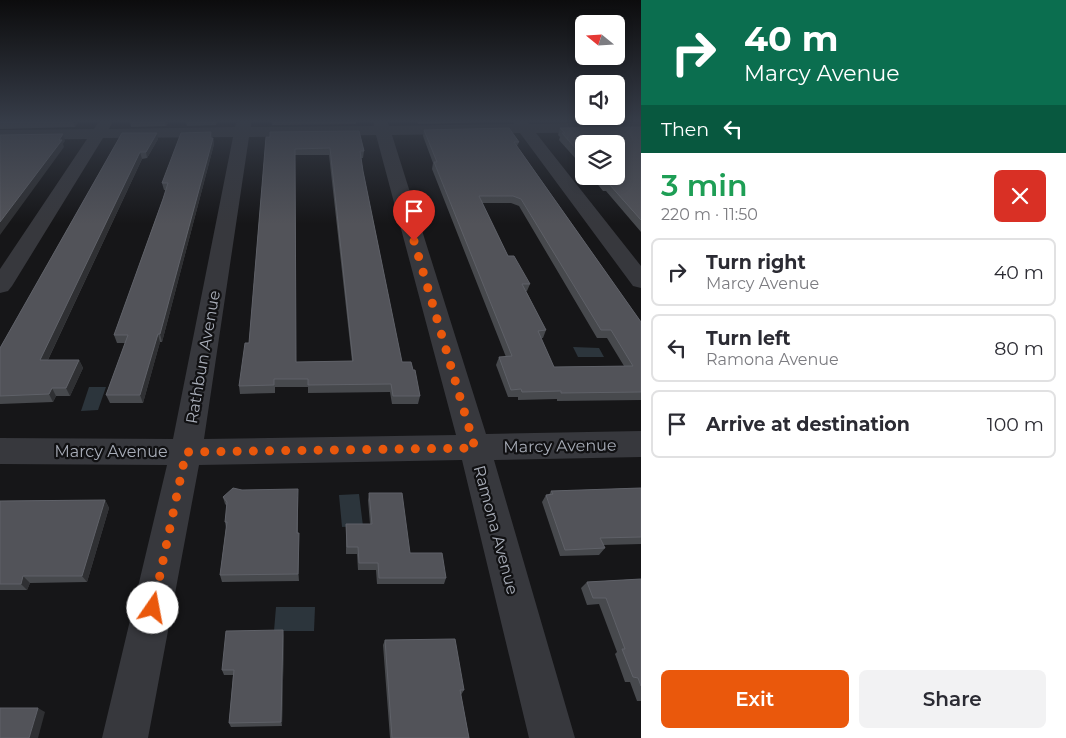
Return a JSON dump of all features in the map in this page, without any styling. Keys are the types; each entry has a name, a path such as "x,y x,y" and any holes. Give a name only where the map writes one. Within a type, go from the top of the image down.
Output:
{"street":[{"path":"0,286 85,155"},
{"name":"Rathbun Avenue","path":"125,738 186,452 238,155"},
{"name":"Ramona Avenue","path":"390,155 475,448 552,738"},
{"path":"546,155 641,281"},
{"name":"Marcy Avenue","path":"0,451 186,452 641,444"}],"shaded area":[{"path":"573,347 599,348 604,357 578,357"},
{"path":"89,387 106,387 98,410 81,411"},
{"path":"359,494 363,526 342,527 339,495"},
{"path":"276,607 315,607 314,631 274,631"}],"building":[{"path":"0,155 50,155 0,222"},
{"path":"109,155 138,155 40,360 79,360 66,388 52,388 49,394 0,396 0,348"},
{"path":"172,155 208,155 160,334 158,334 140,395 106,395 128,335 114,335 168,183 162,183"},
{"path":"264,155 295,155 296,362 353,361 331,155 361,155 402,362 411,362 413,370 415,370 420,396 393,396 391,384 308,385 308,379 274,379 274,385 239,386 245,343 249,343"},
{"path":"434,155 523,155 641,322 641,392 561,393 561,391 522,392 521,389 511,390 499,357 512,356 434,162 437,162","holes":["479,196 513,196 521,199 601,330 611,330 633,366 554,367 538,331 546,330 522,284 530,284 514,256 508,256"]},
{"path":"625,155 641,155 641,220 610,185 625,185"},
{"path":"233,488 242,490 298,489 298,574 220,575 227,522 225,522 227,502 223,497"},
{"path":"641,488 641,537 600,538 605,548 565,550 546,495 553,494 551,491"},
{"path":"369,493 402,493 410,553 442,553 446,578 379,578 378,563 359,563 358,547 347,547 346,524 372,524"},
{"path":"105,500 82,576 23,576 21,584 0,584 0,501"},
{"path":"641,579 641,686 638,678 633,677 606,598 593,598 587,582"},
{"path":"283,630 281,722 229,723 234,670 222,670 226,631"},
{"path":"455,639 464,690 460,690 469,738 392,738 385,640"},
{"path":"0,708 38,708 29,738 0,738"}],"route":[{"path":"153,608 186,452 475,448 414,241"}]}
